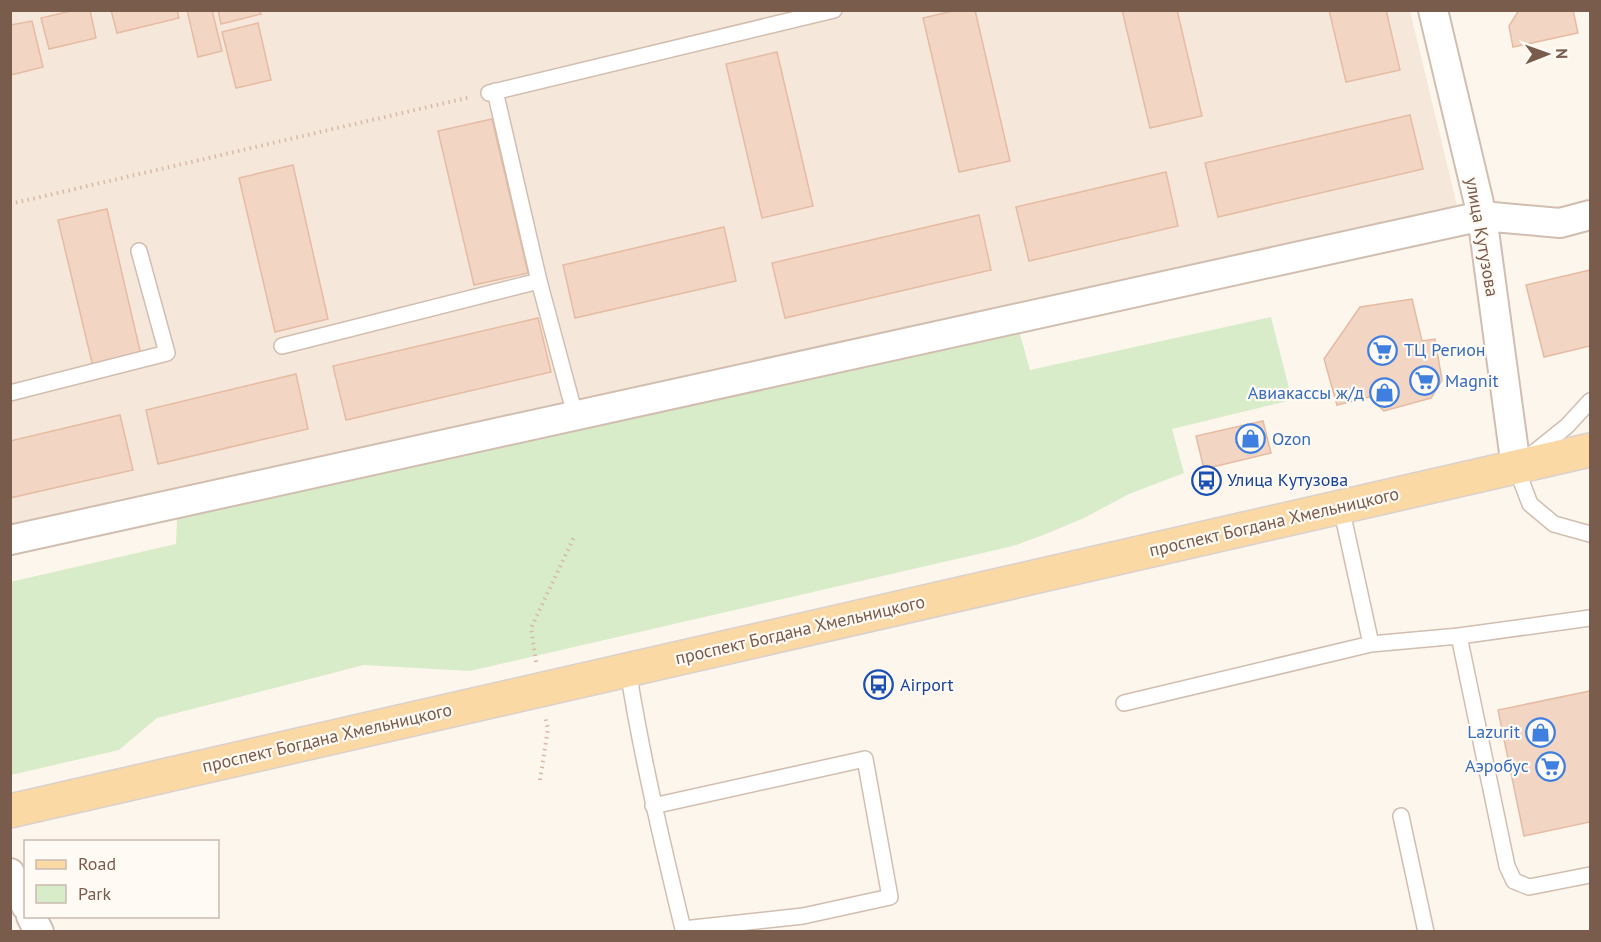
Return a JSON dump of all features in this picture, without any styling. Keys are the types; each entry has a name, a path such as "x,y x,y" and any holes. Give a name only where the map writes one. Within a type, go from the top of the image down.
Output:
{"main road":[{"name":"проспект Богдана Хмельницкого","path":"10,811 1590,450"}],"street":[{"name":"улица Кутузова","path":"1433,10 1482,216 1516,467"},
{"path":"10,540 1482,216 1560,223 1590,215"},
{"path":"10,873 24,902"},
{"path":"32,918 39,932"}],"lane":[{"path":"575,416 492,92 834,10"},
{"path":"10,393 166,353 139,251"},
{"path":"282,346 539,281"},
{"path":"1590,401 1567,426 1516,467 1530,504 1554,524 1590,534"},
{"path":"1341,507 1371,644"},
{"path":"1124,703 1371,644 1459,636 1590,618"},
{"path":"1459,636 1507,866 1514,881 1529,887 1590,875"},
{"path":"628,670 639,744 653,806 683,929 803,916 890,897 865,759 653,806"},
{"path":"1401,816 1426,932"}],"path":[{"path":"10,204 492,92"},
{"path":"540,780 548,729 531,628 575,535"}],"shaded area":[{"path":"10,11 1410,11 1460,218 11,551"}],"green space":[{"path":"1271,317 1292,400 1172,429 1184,473 1129,494 1084,518 1013,546 470,671 364,665 157,718 119,750 11,775 10,582 176,544 177,519 1018,327 1030,370"}],"building":[{"path":"75,10 90,10 96,38 49,49 41,18"},
{"path":"111,10 177,10 179,18 117,33"},
{"path":"187,10 212,10 222,51 198,57"},
{"path":"218,10 260,10 261,14 221,24"},
{"path":"957,10 975,10 1010,161 959,172 923,18"},
{"path":"1122,10 1177,10 1202,116 1150,128"},
{"path":"1329,10 1386,10 1400,70 1346,82"},
{"path":"1519,10 1573,10 1578,33 1513,47 1509,26"},
{"path":"32,21 43,67 11,75 10,25"},
{"path":"258,23 271,80 236,88 222,32"},
{"path":"777,52 813,206 762,218 726,64"},
{"path":"1410,115 1423,169 1218,217 1205,163"},
{"path":"492,119 528,273 474,285 438,131"},
{"path":"293,165 328,319 275,332 239,178"},
{"path":"1166,172 1178,226 1029,261 1016,207"},
{"path":"107,209 141,355 93,367 58,220"},
{"path":"979,215 991,270 785,318 772,263"},
{"path":"724,227 736,281 575,318 563,265"},
{"path":"1590,270 1590,346 1544,357 1526,285"},
{"name":"ТЦ Регион","path":"1412,299 1422,341 1435,339 1442,380 1431,398 1384,411 1369,397 1337,405 1324,359 1360,307"},
{"path":"538,318 551,372 346,420 333,366"},
{"path":"296,374 308,429 158,464 146,410"},
{"path":"120,415 133,470 10,498 10,441"},
{"path":"1263,421 1271,453 1204,469 1196,436"},
{"name":"Аэробус","path":"1590,691 1590,822 1524,836 1498,710"}],"place":[{"name":"ТЦ Регион","path":"1383,350"},
{"name":"Magnit","path":"1424,381"},
{"name":"Авиакассы ж/д","path":"1385,393"},
{"name":"Ozon","path":"1251,439"},
{"name":"Улица Кутузова","path":"1206,480"},
{"name":"Airport","path":"879,685"},
{"name":"Lazurit","path":"1541,732"},
{"name":"Аэробус","path":"1550,766"}]}
